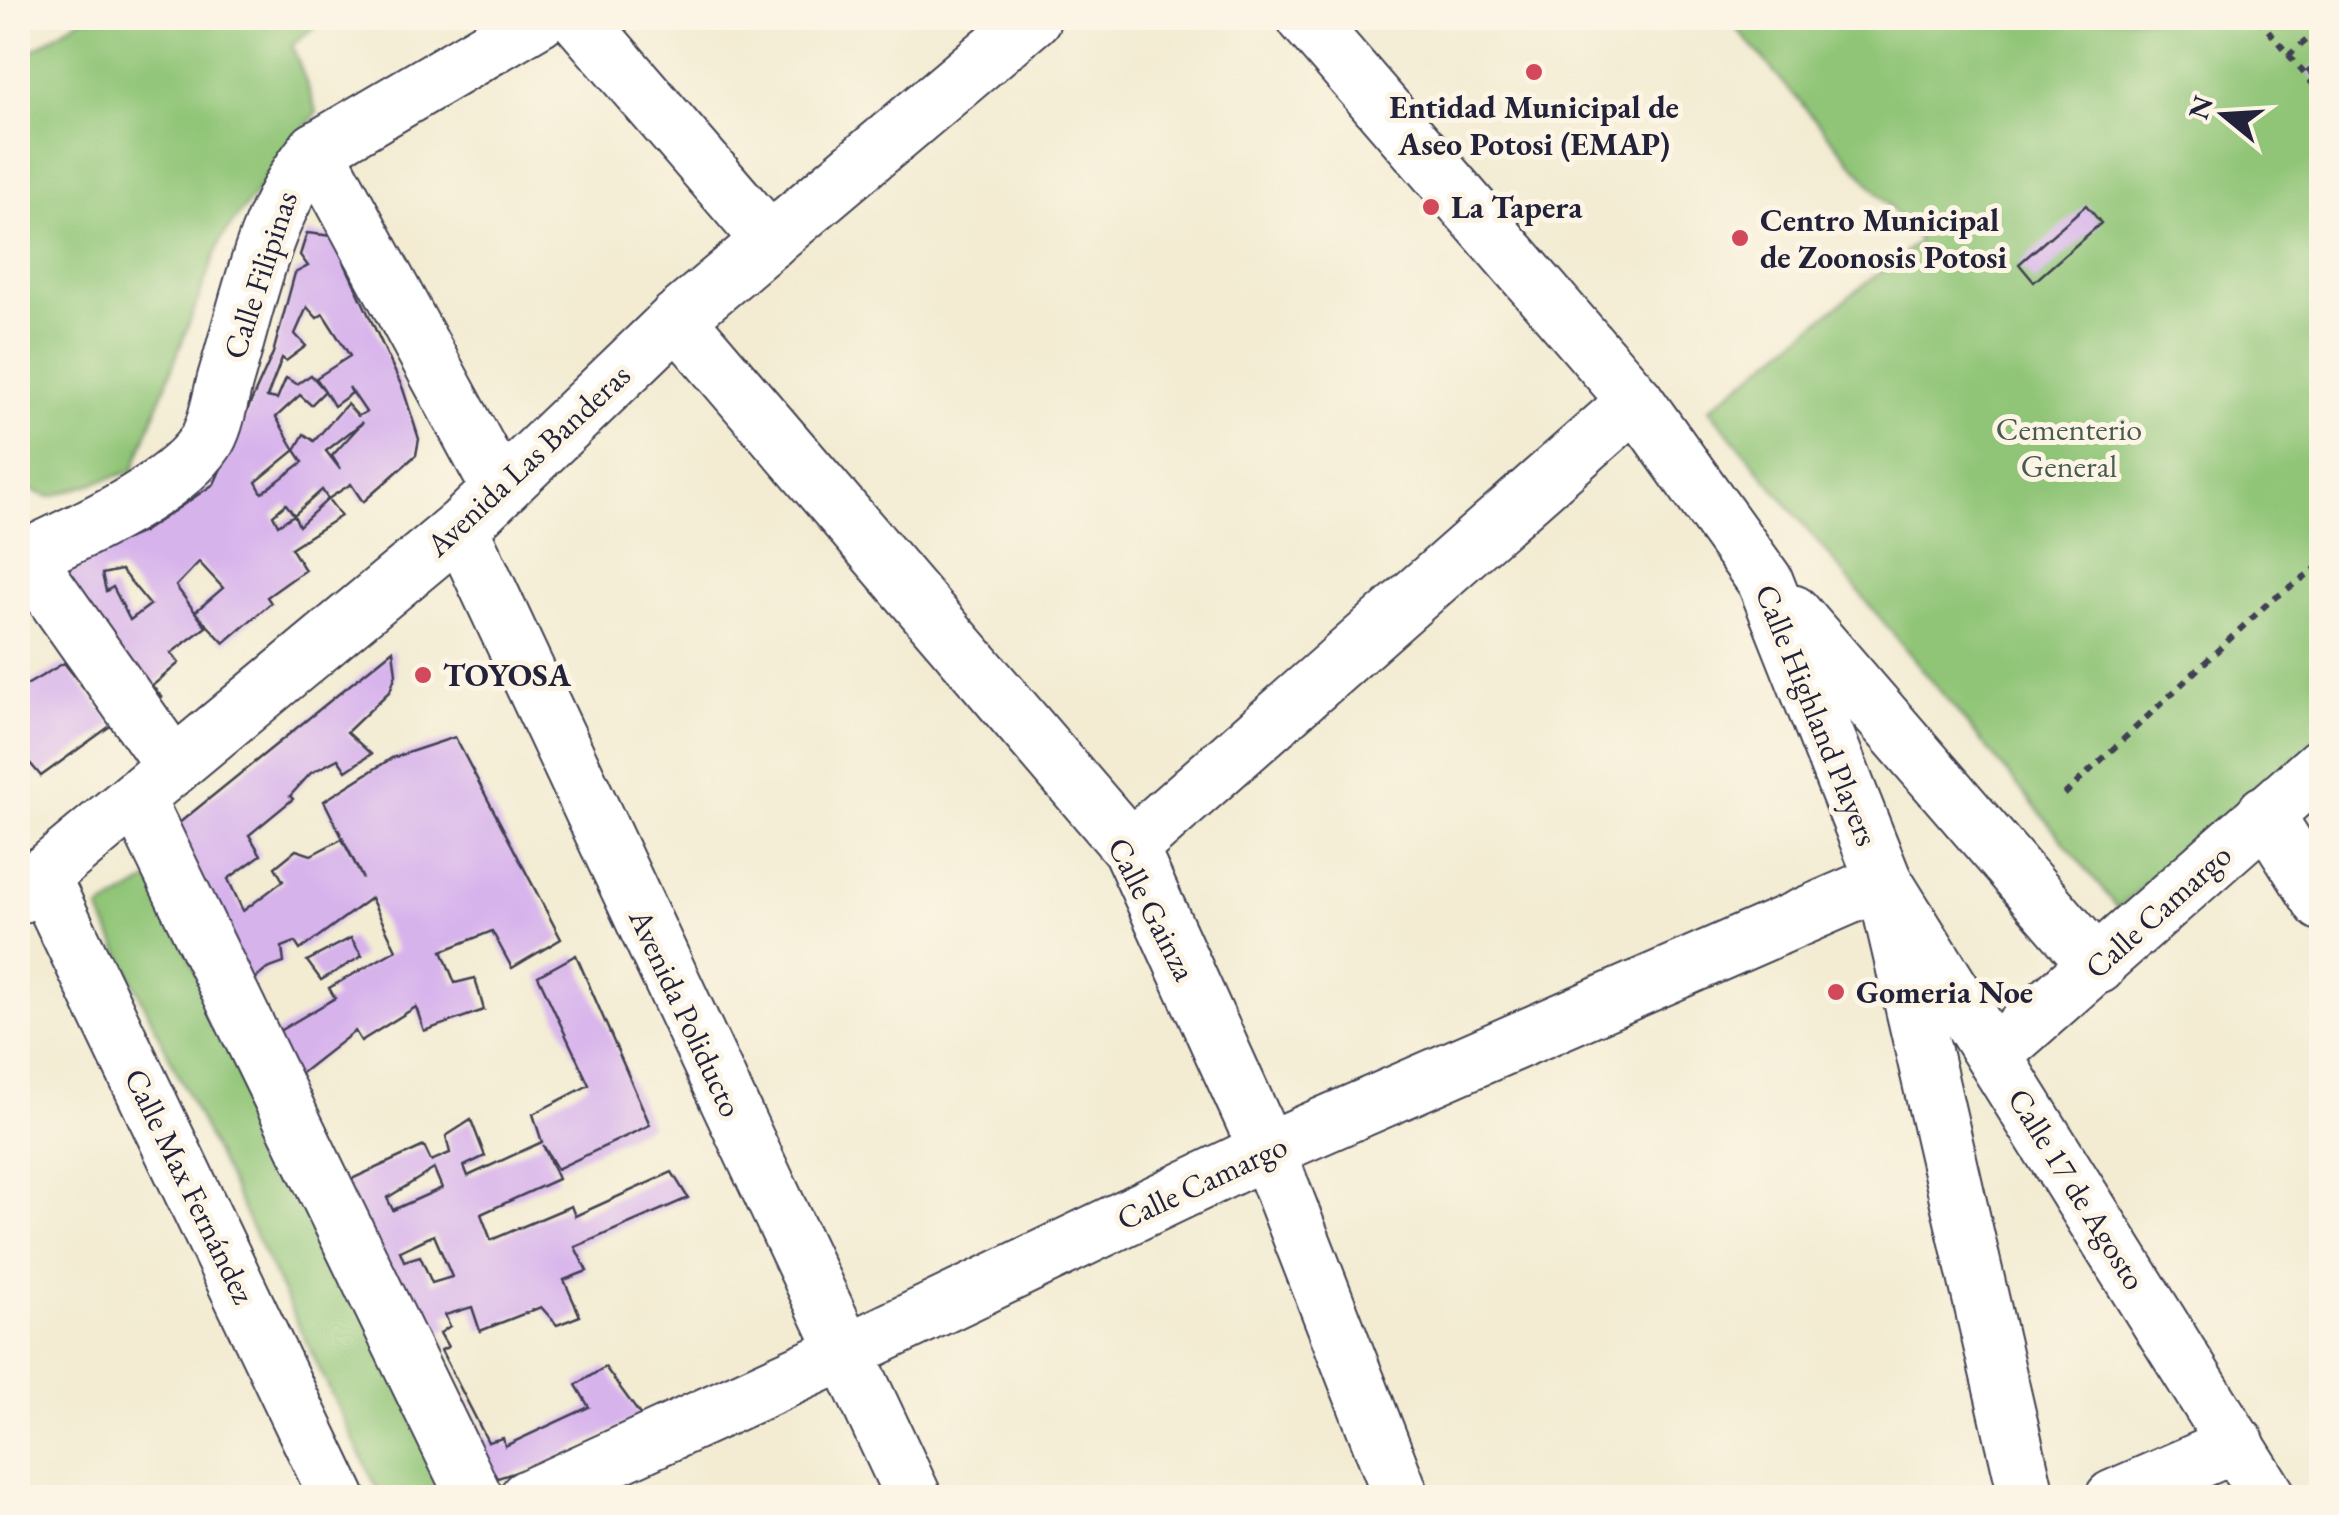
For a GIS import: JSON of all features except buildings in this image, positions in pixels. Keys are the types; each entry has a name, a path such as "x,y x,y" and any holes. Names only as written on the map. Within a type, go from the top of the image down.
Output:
{"street":[{"name":"Calle Filipinas","path":"22,559 151,490 182,469 207,440 272,227 291,180 316,150 540,18"},
{"path":"578,18 770,241"},
{"name":"Avenida Las Banderas","path":"29,885 460,528 676,319 1033,18"},
{"name":"Calle Highland Players","path":"1305,18 1636,401 1764,581 1884,881 2027,1498"},
{"path":"316,150 499,488"},
{"name":"Calle Gainza","path":"676,319 1130,848 1267,1150 1402,1498"},
{"path":"1130,848 1636,401"},
{"name":"Avenida Poliducto","path":"460,528 914,1498"},
{"path":"22,559 155,783 476,1498"},
{"path":"1764,581 2098,966"},
{"name":"Calle Camargo","path":"1993,1055 2322,765"},
{"path":"2265,813 2322,903"},
{"name":"Calle Camargo","path":"526,1498 844,1353 1267,1150 1884,881"},
{"name":"Calle 17 de Agosto","path":"1884,881 2269,1498"},
{"name":"Calle Max Fernández","path":"29,885 338,1498"},
{"path":"2113,1498 2237,1444"}],"path":[{"path":"2258,18 2322,94"},
{"path":"2288,56 2322,28"},
{"path":"2064,795 2267,604 2322,564"}],"green space":[{"path":"82,18 328,18 292,45 317,112 221,239 133,471 49,497 18,485 18,51 23,57"},
{"name":"Cementerio General","path":"1728,18 2321,18 2321,737 2118,908 1709,409 1919,241"},
{"path":"151,879 456,1497 381,1497 99,910"}],"place":[{"name":"Entidad Municipal de Aseo Potosi (EMAP)","path":"1534,72"},
{"name":"La Tapera","path":"1431,207"},
{"name":"Centro Municipal de Zoonosis Potosi","path":"1740,238"},
{"name":"TOYOSA","path":"423,675"},
{"name":"Gomeria Noe","path":"1836,992"}]}
